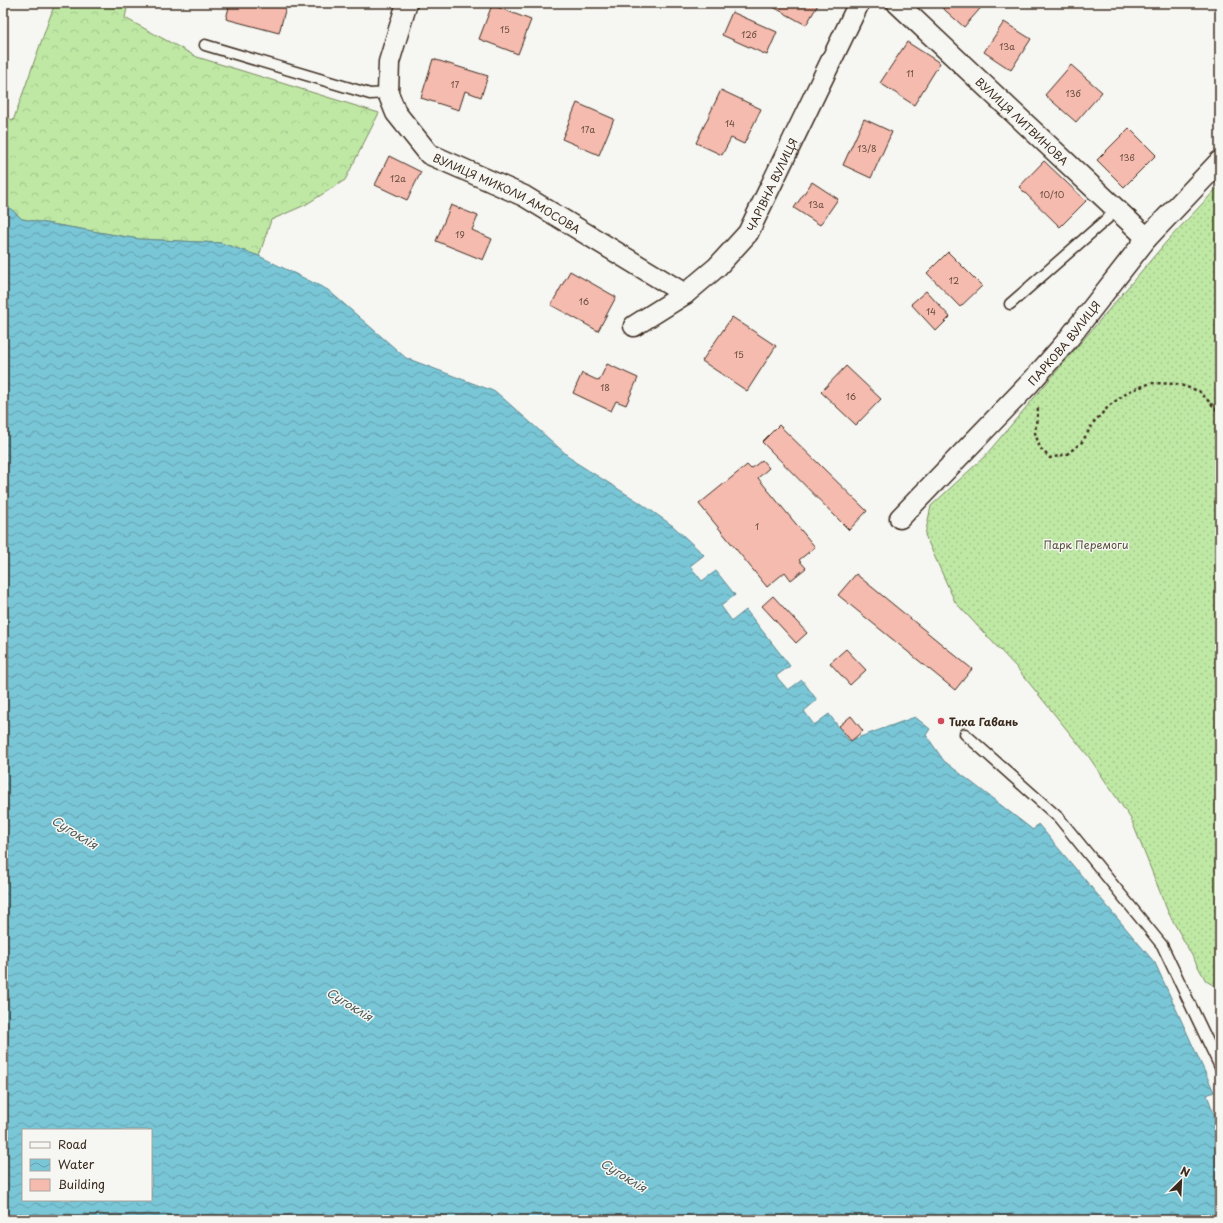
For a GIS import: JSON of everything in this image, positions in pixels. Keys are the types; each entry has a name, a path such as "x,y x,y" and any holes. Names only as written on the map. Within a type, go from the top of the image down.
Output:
{"street":[{"name":"ВУЛИЦЯ МИКОЛИ АМОСОВА","path":"407,3 389,62 388,93 396,113 429,154 524,196 685,294"},
{"name":"ЧАРІВНА ВУЛИЦЯ","path":"634,326 685,294 717,268 748,233 859,3"},
{"name":"ВУЛИЦЯ ЛИТВИНОВА","path":"897,3 1147,238"},
{"name":"ПАРКОВА ВУЛИЦЯ","path":"900,518 1030,383 1066,342 1147,238 1220,161"}],"lane":[{"path":"205,45 370,94 388,93"},
{"path":"1010,304 1117,210"},
{"path":"965,734 1059,818 1162,945 1220,1067"}],"path":[{"path":"1038,407 1035,433 1040,448 1050,458 1067,454 1082,442 1094,422 1110,405 1130,391 1151,383 1177,384 1199,391 1220,413"}],"green space":[{"path":"55,3 128,3 125,18 197,57 379,113 345,180 305,205 271,220 259,256 221,243 139,239 22,219 3,202 3,112 13,121"},
{"name":"Парк Перемоги","path":"1220,185 1220,989 1206,981 1168,912 1131,819 1089,757 1017,668 955,602 925,535 931,506 984,457 1167,241"}],"water":[{"name":"Сугоклія","path":"3,202 22,219 139,239 221,243 259,256 328,290 406,358 496,392 575,462 639,502 673,526 704,555 690,566 702,581 716,571 735,595 721,606 732,621 746,610 790,666 776,676 788,690 802,680 817,700 804,711 814,725 829,714 849,741 915,717 930,729 926,735 944,761 1033,830 1038,824 1155,963 1214,1092 1207,1095 1220,1130 1220,1220 3,1220"}],"building":[{"path":"230,3 287,3 279,33 226,19"},
{"path":"766,3 819,3 806,25"},
{"path":"937,3 985,3 964,27"},
{"path":"492,5 531,20 518,54 479,39"},
{"path":"732,12 777,32 767,55 722,35"},
{"path":"1004,22 1031,39 1011,70 984,52"},
{"path":"907,42 940,63 914,105 880,83"},
{"path":"433,59 488,76 481,97 465,91 459,110 421,98"},
{"path":"1071,65 1102,92 1076,122 1045,95"},
{"path":"721,90 761,109 744,144 731,138 722,155 696,143"},
{"path":"577,103 614,119 599,155 562,139"},
{"path":"864,119 892,132 871,178 843,165"},
{"path":"1129,128 1156,155 1124,187 1097,160"},
{"path":"389,156 421,172 407,200 375,185"},
{"path":"1044,161 1086,201 1060,227 1019,187"},
{"path":"812,182 838,199 820,225 794,208"},
{"path":"451,205 478,216 472,230 492,239 483,260 436,241"},
{"path":"948,252 982,286 960,307 927,273"},
{"path":"570,271 616,297 598,331 551,305"},
{"path":"926,291 950,317 936,331 911,304"},
{"path":"732,317 776,346 747,391 702,361"},
{"path":"607,364 638,378 626,405 616,401 611,411 573,393 582,373 599,381"},
{"path":"846,366 881,399 856,425 821,392"},
{"path":"779,425 867,511 849,530 762,442"},
{"path":"762,460 769,468 758,478 815,547 799,560 806,568 791,580 785,572 767,587 699,504 747,465 751,469"},
{"path":"856,574 972,669 955,690 838,595"},
{"path":"773,596 807,633 796,643 762,606"},
{"path":"846,649 866,670 850,685 830,663"},
{"path":"851,716 863,731 851,741 839,726"}],"place":[{"name":"Тиха Гавань","path":"941,721"}]}
